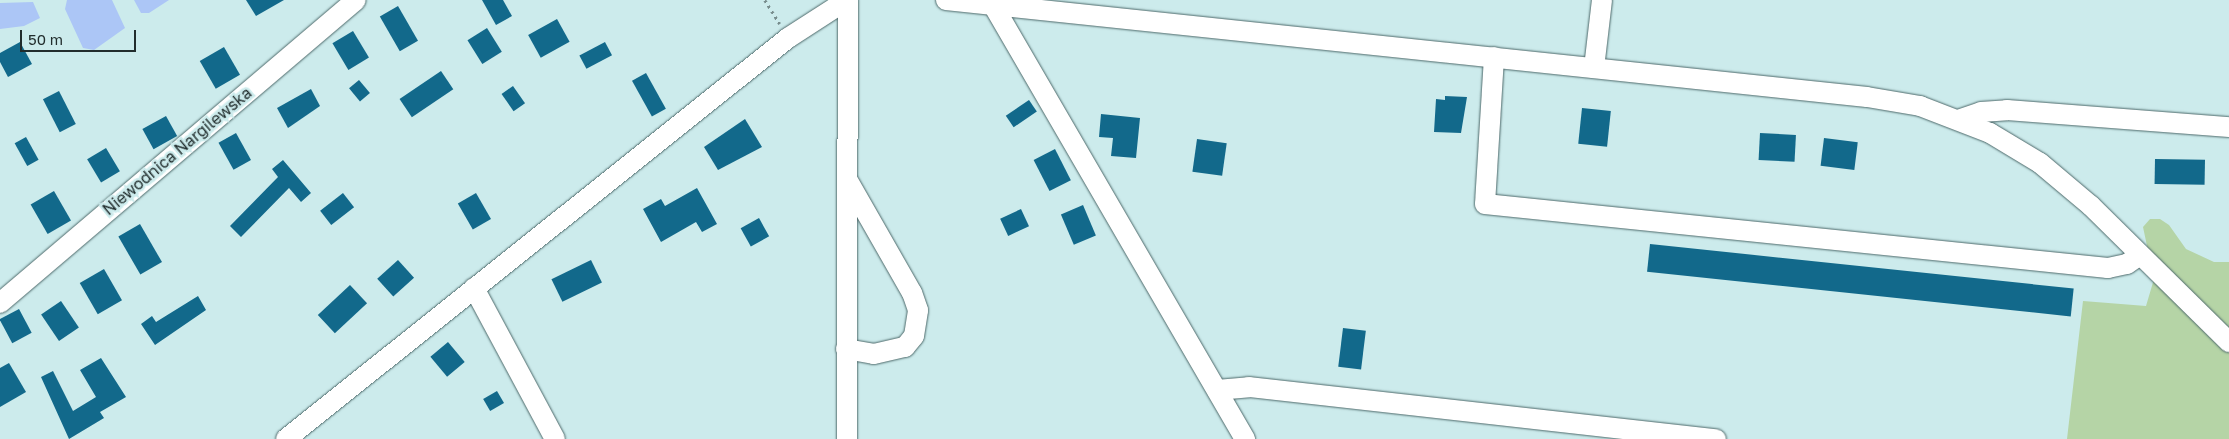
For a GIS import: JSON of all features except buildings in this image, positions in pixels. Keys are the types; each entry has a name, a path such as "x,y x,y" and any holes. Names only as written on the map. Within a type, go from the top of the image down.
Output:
{"street":[{"name":"Niewodnica Nargilewska","path":"0,303 356,0"},
{"path":"946,0 1867,97 1920,106 1961,119 2040,163 2140,255 2229,342"},
{"path":"1594,68 1602,0"},
{"path":"286,439 788,38 836,7 848,2 846,439"},
{"path":"993,5 1245,439"},
{"path":"1494,57 1485,204 2108,268 2127,264 2140,255"},
{"path":"1961,119 1980,112 2007,110 2228,121"},
{"path":"846,349 874,354 905,347 914,336 918,310 847,179"},
{"path":"474,288 555,439"},
{"path":"1217,390 1249,387 1716,439"}],"path":[{"path":"765,0 788,38"}],"green space":[{"path":"2150,219 2160,219 2169,225 2186,249 2214,262 2229,262 2229,439 2067,439 2083,301 2146,306 2154,279 2143,227"}],"water":[{"path":"67,0 112,0 125,28 94,50 83,48 65,9"},
{"path":"134,0 169,0 149,13 141,13"},
{"path":"33,2 40,18 24,26 0,29 0,3"}]}
